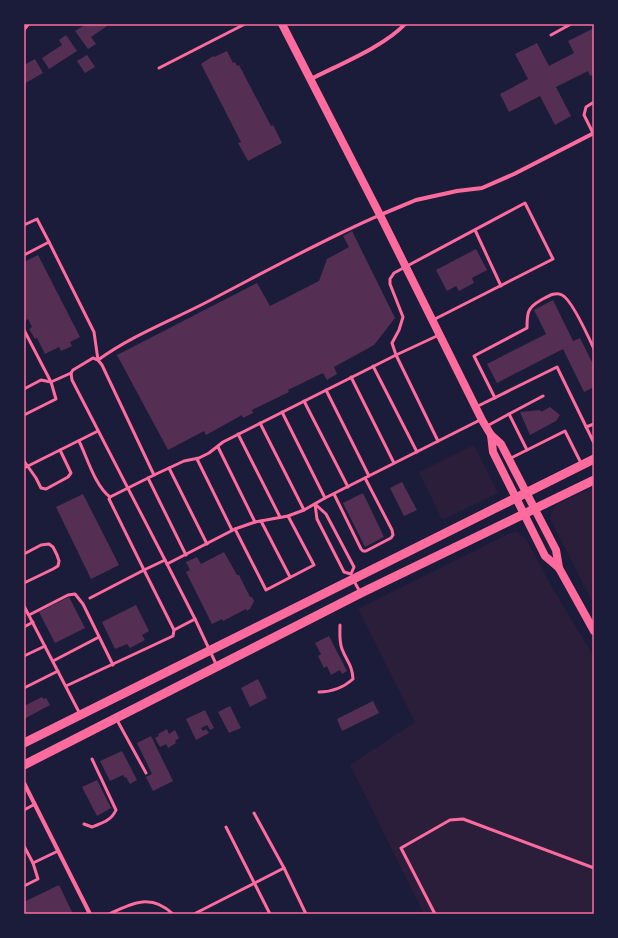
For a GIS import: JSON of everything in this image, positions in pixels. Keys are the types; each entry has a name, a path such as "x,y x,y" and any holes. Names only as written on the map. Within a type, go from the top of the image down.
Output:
{"main road":[{"path":"282,24 484,423 491,435 502,444 556,550 559,568 594,631"},
{"path":"491,435 492,452 545,556 559,568"},
{"path":"24,743 209,651 352,576 594,459"},
{"path":"24,765 361,593 594,480"}],"street":[{"path":"24,29 28,24"},
{"path":"310,80 376,46 393,35 405,24"},
{"path":"380,215 416,200 457,191 482,188 514,174 593,133"},
{"path":"24,783 90,914"}],"lane":[{"path":"159,68 245,24"},
{"path":"551,35 571,24"},
{"path":"593,133 584,115 586,107 594,102"},
{"path":"432,320 553,259 525,203 394,273 390,279 390,284 403,317 399,330 392,342 396,355 438,442"},
{"path":"98,360 116,347 173,320 380,215"},
{"path":"24,225 37,218 94,332 98,360"},
{"path":"475,230 502,286"},
{"path":"24,255 49,242"},
{"path":"495,398 474,356 527,328 527,314 530,307 552,294 561,294 566,299 594,349"},
{"path":"24,330 51,382 56,399 24,415"},
{"path":"110,497 184,461 196,459 209,453 223,442 238,434 373,366 440,335"},
{"path":"24,389 41,380 51,382 71,373 73,370 93,358 98,360 102,364 154,475"},
{"path":"373,366 417,452"},
{"path":"476,407 557,367 594,443"},
{"path":"71,373 72,380 195,619 217,667"},
{"path":"351,377 394,463"},
{"path":"326,390 369,476"},
{"path":"167,564 234,530 255,522 288,516 304,510 417,452 508,414 543,396"},
{"path":"304,402 348,487"},
{"path":"282,412 326,498"},
{"path":"508,414 527,450"},
{"path":"260,423 304,510"},
{"path":"586,427 594,424"},
{"path":"509,459 565,430 582,464"},
{"path":"26,468 98,431"},
{"path":"238,434 280,517"},
{"path":"79,441 98,482 104,492 110,497"},
{"path":"218,447 255,522"},
{"path":"24,461 26,468 36,478 41,488 46,489 68,477 71,473 60,450"},
{"path":"196,459 266,590 314,565 288,516"},
{"path":"170,468 207,544"},
{"path":"148,478 186,555"},
{"path":"334,494 361,549 366,551 391,538 393,535 392,530 365,478"},
{"path":"110,497 109,502 174,630"},
{"path":"315,504 326,514 354,567 352,576"},
{"path":"315,504 317,519 344,572 352,576 361,593"},
{"path":"261,521 290,577"},
{"path":"24,554 41,545 49,544 53,547 59,561 58,566 24,583"},
{"path":"90,598 165,560"},
{"path":"29,615 68,595 75,594 83,604 113,665"},
{"path":"24,606 80,715"},
{"path":"66,686 172,636 174,630 195,619"},
{"path":"24,627 33,622"},
{"path":"319,692 328,692 337,689 347,684 353,678 352,668 342,650 340,641 340,624"},
{"path":"53,661 99,637"},
{"path":"24,656 45,646"},
{"path":"24,688 58,671"},
{"path":"116,718 146,773"},
{"path":"84,824 92,828 113,816 116,810 92,759"},
{"path":"24,810 35,804"},
{"path":"254,813 284,868 306,914"},
{"path":"435,914 401,848 450,820 463,819 594,868"},
{"path":"226,827 270,914"},
{"path":"24,846 33,863 38,879 24,886"},
{"path":"33,863 58,851"},
{"path":"194,914 284,868"},
{"path":"109,914 132,903 144,901 163,906 173,914"}],"shaded area":[{"path":"474,445 498,493 442,520 419,472"},
{"path":"594,487 594,605 550,518 553,509 557,504"},
{"path":"517,532 526,539 550,584 594,657 594,914 424,914 350,765 415,722 358,609 510,533"}],"building":[{"path":"86,24 105,24 107,26 91,37 96,44 88,49 75,31"},
{"path":"594,28 594,74 590,76 588,71 556,87 571,116 555,125 540,96 509,112 500,94 528,79 515,54 537,43 549,66 574,53 568,41"},
{"path":"66,35 77,51 49,69 42,58 62,45 59,40"},
{"path":"227,51 233,63 235,62 237,66 239,65 271,126 273,125 282,143 248,161 238,143 241,142 201,64 213,56 214,57"},
{"path":"87,55 95,67 85,73 77,61"},
{"path":"35,59 43,73 24,84 24,65"},
{"path":"352,231 395,318 374,345 334,367 337,374 327,380 323,373 252,410 253,413 243,418 242,415 206,435 204,431 168,450 117,355 257,283 270,306 319,281 327,259 349,247 343,236"},
{"path":"476,249 487,270 472,278 474,283 459,291 456,286 447,291 436,270"},
{"path":"38,255 80,337 70,342 72,346 61,351 59,347 45,354 37,338 35,339 29,329 32,327 28,319 24,321 24,262"},
{"path":"553,300 573,341 580,338 594,366 594,387 584,392 563,349 497,383 487,364 546,334 534,310"},
{"path":"550,407 560,415 556,421 530,435 520,412 540,410 541,412"},
{"path":"402,482 417,510 404,516 390,488"},
{"path":"363,493 384,537 365,547 343,503"},
{"path":"83,494 119,565 91,579 56,507"},
{"path":"224,552 237,575 239,575 250,597 252,597 254,601 250,609 247,611 246,609 223,621 222,619 212,624 186,572 190,570 186,562 197,557 201,564"},
{"path":"69,597 85,628 55,643 39,612"},
{"path":"136,605 149,631 142,635 145,640 130,648 127,644 115,649 102,622"},
{"path":"329,636 347,671 342,674 340,670 331,675 327,666 324,668 318,656 321,654 315,643"},
{"path":"258,679 267,698 250,707 241,688"},
{"path":"42,697 43,699 46,698 50,705 24,719 24,706"},
{"path":"373,701 379,713 342,731 337,719"},
{"path":"230,706 241,728 229,733 218,712"},
{"path":"205,710 214,728 210,730 207,725 201,728 203,731 206,729 209,733 196,740 186,719"},
{"path":"167,729 169,734 175,730 179,738 175,741 176,743 168,748 166,744 160,747 155,738 159,736 158,734"},
{"path":"151,736 173,781 153,791 146,777 152,774 137,743"},
{"path":"122,751 137,780 130,784 123,775 110,781 100,761"},
{"path":"97,780 111,808 97,816 82,787"},
{"path":"59,885 73,914 24,914 24,902"}]}
